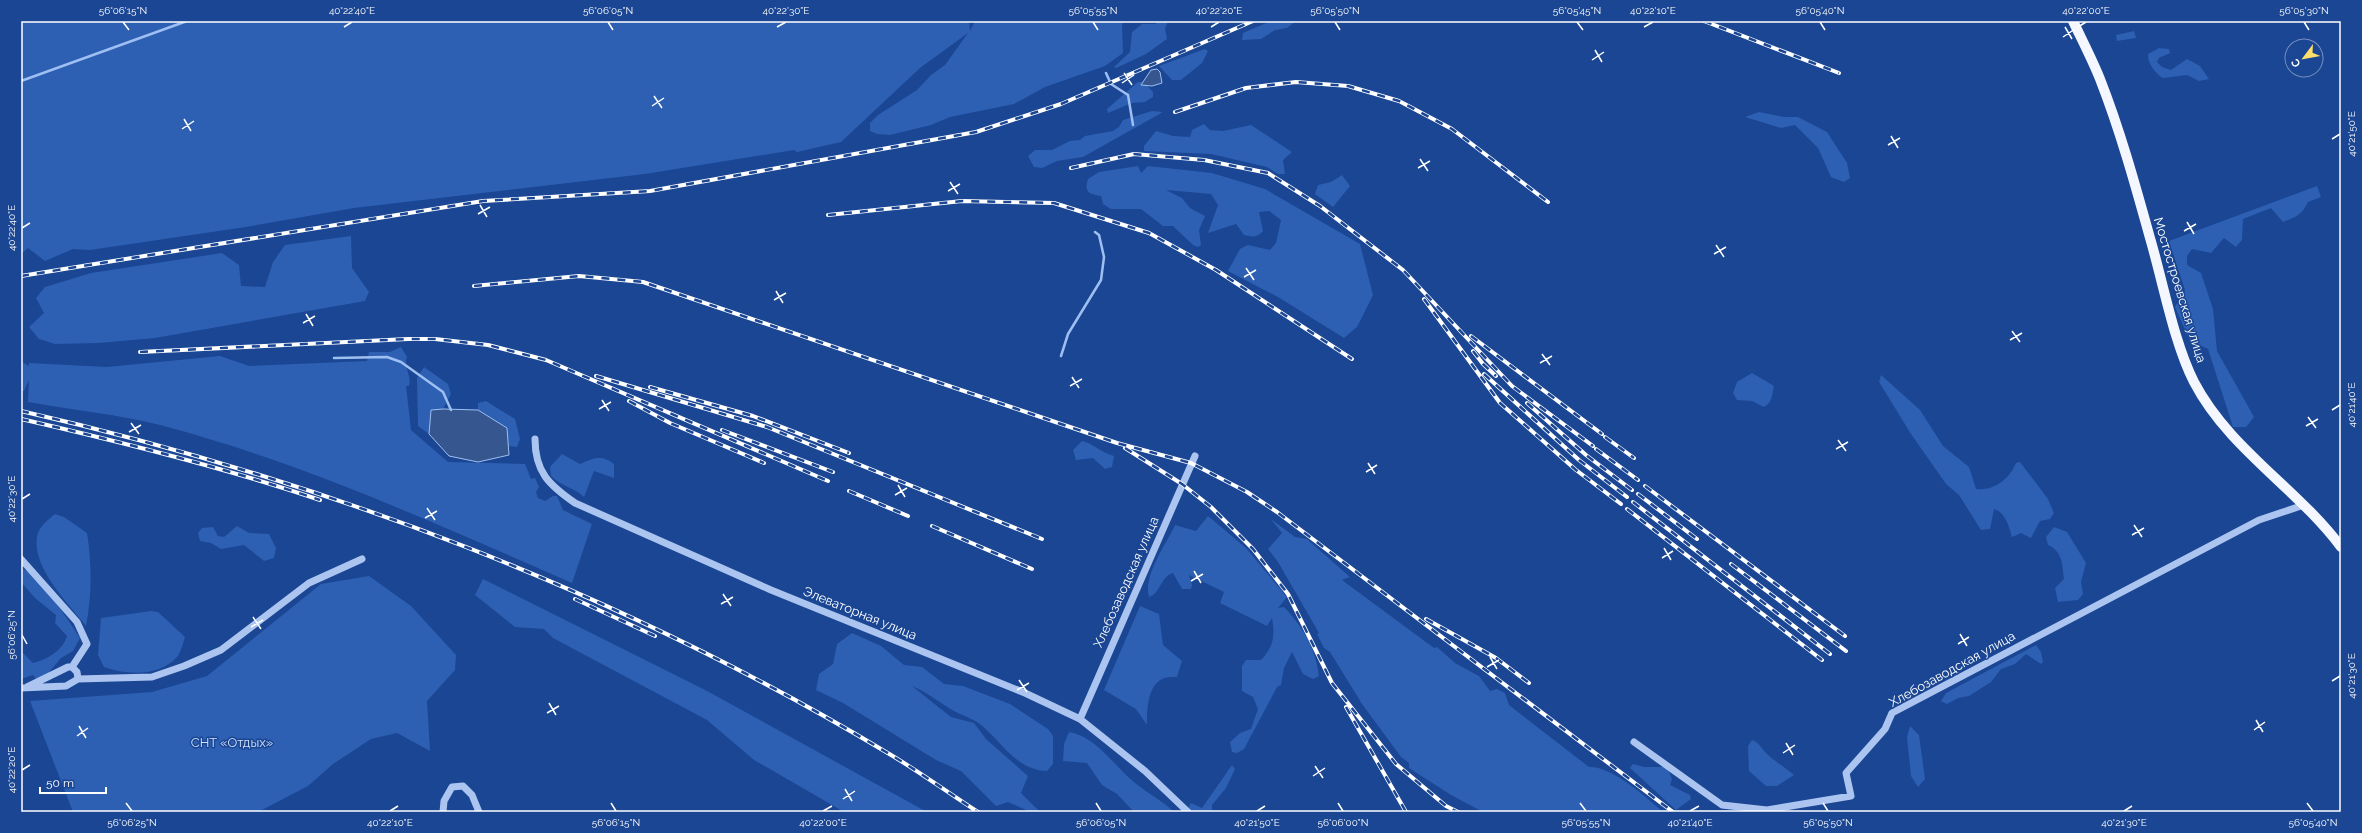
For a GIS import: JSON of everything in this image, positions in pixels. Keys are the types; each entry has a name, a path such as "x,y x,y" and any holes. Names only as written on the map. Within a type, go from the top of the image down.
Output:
{"main road":[{"name":"Мостостроевская улица","path":"2073,21 2100,79 2126,154 2180,343 2194,382 2231,435 2265,470 2304,505 2341,547"}],"street":[{"name":"Элеваторная улица","path":"535,439 535,457 541,472 558,491 575,503 771,590 1025,693 1080,719 1145,771 1188,812"},
{"name":"Хлебозаводская улица","path":"1080,719 1196,456"},
{"name":"Хлебозаводская улица","path":"1634,742 1722,805 1767,810 1851,796 1846,773 1885,729 1892,713 2259,520 2304,505"},
{"path":"21,559 77,622 87,644 72,667"},
{"path":"24,688 66,686 78,679 152,677 184,666 221,650 309,583 362,559"},
{"path":"24,688 68,667 72,667 78,672 78,679"},
{"path":"443,812 444,801 452,787 463,786 472,795 479,812"}],"green space":[{"path":"21,21 969,21 970,31 975,21 1124,21 1122,24 1123,53 1105,66 1045,87 1014,104 950,117 931,125 890,135 877,134 870,131 870,123 878,115 917,90 931,75 945,65 968,33 920,68 841,142 797,152 794,150 645,174 354,208 246,227 90,250 73,249 45,261 28,248 21,254"},
{"path":"1159,21 1168,21 1165,29 1167,39 1146,54 1116,68 1114,67 1130,52 1132,32 1142,24 1155,24"},
{"path":"1271,21 1296,21 1287,28 1275,30 1261,39 1242,40 1243,33"},
{"path":"2134,31 2136,38 2117,41 2116,35"},
{"path":"2159,48 2169,49 2170,53 2159,58 2157,62 2162,67 2171,70 2187,59 2200,66 2209,79 2199,81 2187,75 2163,78 2152,68 2148,57 2148,54"},
{"path":"1205,49 1208,51 1202,63 1181,80 1172,80 1159,66"},
{"path":"1138,82 1144,82 1153,92 1153,97 1145,102 1132,103 1108,113 1107,109"},
{"path":"1152,111 1163,112 1083,157 1057,161 1042,168 1034,167 1028,156 1035,150 1052,150 1070,141 1080,140 1085,136 1113,131 1119,127 1123,120"},
{"path":"1759,112 1784,117 1798,117 1827,132 1847,163 1850,178 1844,182 1831,177 1818,148 1795,125 1781,128 1745,117"},
{"path":"1204,124 1210,130 1223,131 1251,125 1292,152 1283,160 1285,174 1278,174 1267,167 1211,154 1144,151 1144,146 1156,131 1173,136 1190,137 1192,130"},
{"path":"1138,166 1141,173 1148,166 1212,173 1265,189 1360,244 1373,295 1357,327 1344,338 1278,297 1228,271 1240,249 1248,245 1270,250 1276,243 1281,220 1269,211 1259,212 1263,231 1256,236 1244,235 1236,224 1208,233 1218,205 1211,194 1166,190 1182,198 1190,208 1205,216 1199,230 1201,245 1198,247 1193,245 1173,226 1163,226 1141,209 1111,209 1103,204 1101,196 1090,193 1087,190 1088,179 1099,172"},
{"path":"1342,175 1350,186 1333,207 1315,194 1318,185 1331,182"},
{"path":"2317,186 2321,197 2308,202 2301,213 2295,217 2283,222 2271,208 2243,219 2242,240 2236,247 2224,238 2211,253 2192,249 2187,256 2187,265 2201,273 2213,309 2217,351 2254,417 2246,427 2233,427 2208,349 2190,341 2175,307 2185,290 2169,241"},
{"path":"351,236 352,268 369,292 365,301 155,338 99,343 55,344 39,339 29,327 44,313 36,298 45,287 91,273 222,253 239,265 241,286 265,287 273,262 285,245"},
{"path":"401,347 407,357 406,364 410,382 409,386 406,386 411,430 448,462 525,464 531,479 535,478 539,487 536,492 538,498 545,501 553,496 557,496 563,510 592,524 572,583 369,496 265,457 213,440 144,421 28,402 29,380 24,391 21,391 22,362 29,366 29,363 107,367 220,356 249,366 367,361 369,352 390,352"},
{"path":"424,367 448,384 451,394 443,409 431,411 429,434 418,426 417,378"},
{"path":"1752,373 1774,386 1770,401 1764,407 1752,401 1737,400 1733,393 1737,382"},
{"path":"1881,375 1920,410 1943,446 1969,467 1976,489 1989,488 2000,483 2013,469 2016,463 2020,462 2048,499 2054,513 2050,519 2040,521 2031,538 2021,533 2012,537 2004,516 1994,509 1990,529 1981,530 1959,495 1946,484 1911,434 1879,382"},
{"path":"486,401 515,419 520,439 517,447 508,446 507,428 478,410 478,403"},
{"path":"1082,441 1114,456 1112,467 1105,469 1093,458 1076,460 1073,450"},
{"path":"562,454 580,464 597,458 610,461 614,464 614,478 594,471 584,497 551,476 550,467"},
{"path":"55,514 64,517 87,533 91,580 86,626 61,596 40,561 37,549 38,533 44,524"},
{"path":"1208,516 1246,548 1287,597 1278,608 1284,607 1308,638 1315,656 1319,676 1313,679 1303,674 1292,652 1284,668 1281,685 1277,687 1244,749 1237,753 1232,752 1230,742 1240,733 1251,729 1258,709 1253,697 1242,691 1242,666 1246,660 1261,660 1269,650 1273,636 1272,618 1267,626 1220,603 1224,592 1189,575 1192,585 1191,589 1182,589 1173,573 1166,578 1153,595 1149,597 1149,579 1152,570 1175,525 1196,531"},
{"path":"1271,519 1295,537 1307,539 1350,577 1342,580 1434,648 1437,647 1455,663 1479,676 1490,691 1497,689 1505,693 1509,705 1589,767 1598,768 1618,777 1638,791 1663,812 1483,812 1451,795 1409,768 1409,763 1401,757 1362,704 1330,652 1324,648 1317,634 1319,633 1278,562 1268,549 1282,533"},
{"path":"237,526 249,533 269,534 276,548 274,558 264,561 244,545 221,549 211,543 200,541 198,533 202,528 213,527 218,536 224,537"},
{"path":"2054,527 2067,532 2086,563 2081,582 2083,594 2078,600 2058,602 2055,588 2064,579 2062,563 2057,551 2048,545 2046,537"},
{"path":"21,568 28,572 44,588 80,638 73,651 61,658 45,677 36,679 33,675 21,679 21,651 33,663 38,662 54,654 62,646 67,636 55,623 56,615 35,598 21,582"},
{"name":"СНТ «Отдых»","path":"369,576 411,606 456,655 455,670 427,701 430,751 397,733 371,739 333,764 308,786 258,812 73,812 30,701 152,692 207,676 321,584"},
{"path":"483,579 709,692 927,812 844,812 754,760 707,720 553,638 544,629 515,627 475,595"},
{"path":"1140,606 1159,614 1163,645 1182,661 1177,677 1167,677 1162,679 1153,688 1149,700 1147,725 1136,709 1104,690"},
{"path":"151,611 158,612 185,637 177,657 170,664 152,671 132,673 104,667 98,655 101,618"},
{"path":"852,633 881,646 904,665 922,667 944,684 963,686 1010,704 1048,729 1053,736 1053,764 1047,771 1027,766 1018,761 981,725 954,711 918,688 912,686 951,717 974,723 986,739 1028,776 1021,793 1040,812 1026,812 1026,810 1008,802 996,806 961,771 936,760 843,703 816,690 819,674 833,664 837,644"},
{"path":"2036,645 2041,652 2043,662 2041,664 2026,654 2015,664 2001,669 1991,682 1969,696 1958,698 1947,704 1941,701 1946,693"},
{"path":"1910,726 1919,735 1925,779 1918,787 1911,776 1907,737"},
{"path":"1069,732 1088,740 1104,752 1134,782 1174,812 1134,812 1117,794 1102,785 1087,763 1063,761 1064,744"},
{"path":"1752,740 1769,756 1794,775 1777,786 1766,786 1749,771 1748,746"},
{"path":"1633,764 1644,767 1667,767 1672,779 1670,785 1690,795 1691,799 1676,810 1630,768"},
{"path":"1232,765 1235,769 1226,788 1212,805 1212,812 1190,812 1187,810 1191,803 1202,808"}],"shaded area":[{"path":"1157,69 1160,72 1162,83 1152,86 1141,85 1151,70"},
{"path":"431,410 478,410 507,428 509,455 478,462 449,456 429,434"}],"waterway":[{"path":"21,81 187,21"},
{"path":"1106,73 1111,84 1128,95 1133,125"},
{"path":"1061,356 1068,334 1101,280 1104,257 1099,235 1095,232"},
{"path":"334,358 387,357 401,362 443,392 451,410"}],"railway":[{"path":"21,276 483,201 650,191 976,132 1061,104 1253,21"},
{"path":"1704,21 1839,73"},
{"path":"1175,112 1246,88 1296,82 1348,86 1399,101 1452,129 1548,202"},
{"path":"1071,168 1134,154 1204,160 1268,173 1320,206 1403,270 1512,386 1593,446"},
{"path":"828,215 962,201 1054,203 1149,233 1216,270 1352,359"},
{"path":"474,286 579,276 643,282 1117,443 1191,463 1247,492 1277,512 1673,812"},
{"path":"1424,299 1500,403 1576,470 1621,504"},
{"path":"1471,336 1602,434"},
{"path":"140,352 408,339 435,339 488,345 546,360 828,481"},
{"path":"1473,351 1483,364 1496,376"},
{"path":"1484,374 1579,460 1627,497"},
{"path":"596,376 767,427 1042,539"},
{"path":"650,387 753,416 849,453"},
{"path":"629,401 670,423 764,463"},
{"path":"1527,403 1586,455 1632,490"},
{"path":"21,411 134,439 246,471 357,507 467,547 575,592 681,641 785,694 898,759 978,812"},
{"path":"21,419 172,456 320,500"},
{"path":"722,430 833,472"},
{"path":"1605,437 1634,458"},
{"path":"1125,448 1182,484 1211,507 1253,549 1288,594 1332,683 1396,764 1446,806 1458,812"},
{"path":"1596,449 1638,480"},
{"path":"1645,486 1845,636"},
{"path":"849,491 908,516"},
{"path":"1638,494 1697,539"},
{"path":"1633,502 1830,654"},
{"path":"1627,509 1822,660"},
{"path":"932,526 1032,569"},
{"path":"1731,564 1846,651"},
{"path":"575,599 655,636"},
{"path":"1426,619 1496,658 1529,683"},
{"path":"1346,707 1406,812"}]}
